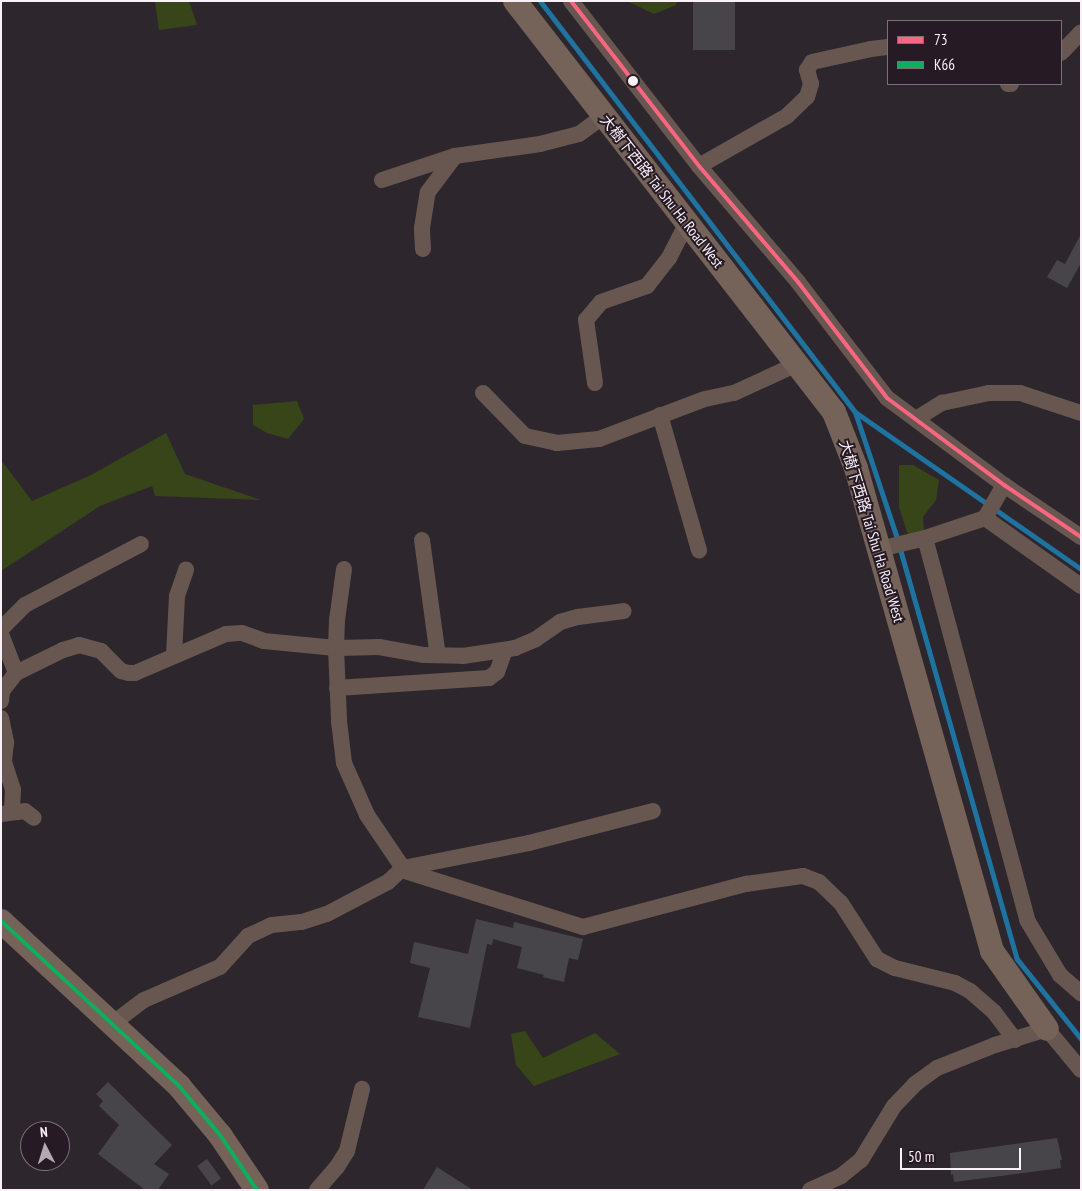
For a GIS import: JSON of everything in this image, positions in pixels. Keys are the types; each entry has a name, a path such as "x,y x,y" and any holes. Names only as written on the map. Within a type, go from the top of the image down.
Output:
{"street":[{"name":"大樹下西路 Tai Shu Ha Road West","path":"515,1 834,412 856,468 880,549 992,951 1047,1029 1081,1070"},
{"path":"571,1 699,166 798,282 887,398 1002,488 1081,537"},
{"path":"1062,52 1081,32"},
{"path":"699,166 787,116 807,97 811,84 807,70 812,62 887,47"},
{"path":"382,180 455,156 540,144 579,134 604,116"},
{"path":"423,250 422,228 428,192 455,156"},
{"path":"595,383 586,320 601,302 647,286 669,258 687,223"},
{"path":"483,393 524,436 557,443 599,439 704,399 734,393 797,364"},
{"path":"916,419 942,403 989,393 1020,393 1081,413"},
{"path":"660,415 699,550"},
{"path":"880,549 925,538 986,515 1002,488"},
{"path":"986,515 1081,586"},
{"path":"925,538 1027,920 1060,975 1081,993"},
{"path":"422,540 437,649 433,655"},
{"path":"1,629 25,605 141,544"},
{"path":"344,569 338,611 336,648 344,763 367,814 403,869 582,927 746,884 803,876 819,882 841,903 877,960 895,968 956,983 970,991 994,1012 1015,1040"},
{"path":"174,655 177,596 186,570"},
{"path":"1,701 2,691 16,673 63,650 79,645 101,651 121,671 129,673 135,673 226,634 242,633 264,641 336,648 379,647 433,655 463,656 505,650 526,644 560,622 603,612 624,611"},
{"path":"1,634 16,673"},
{"path":"338,688 489,678 496,672 505,650"},
{"path":"1,718 6,742 4,762 13,790 7,812 26,811 34,818"},
{"path":"112,1024 144,1000 220,967 248,936 272,925 302,922 327,914 388,882 403,869 529,842 653,811"},
{"path":"1,921 179,1086 220,1135 257,1190"},
{"path":"810,1190 841,1176 860,1160 894,1106 915,1084 937,1068 1047,1029"},
{"path":"317,1190 337,1167 347,1151 362,1088"}],"green space":[{"path":"155,1 189,1 197,25 159,30"},
{"path":"627,1 677,1 676,5 654,14"},
{"path":"297,401 304,419 288,439 267,433 253,425 253,405"},
{"path":"166,433 185,474 261,500 155,496 152,486 100,506 1,571 1,460 32,501 91,475"},
{"path":"899,465 913,465 939,480 936,500 923,517 924,531 908,535 899,507"},
{"path":"525,1031 543,1058 595,1033 620,1054 534,1086 516,1065 511,1034"}],"building":[{"path":"693,1 735,1 735,50 693,50"},
{"path":"1081,234 1081,263 1067,288 1047,277 1057,260 1065,264"},
{"path":"476,919 513,928 514,922 583,939 578,960 569,958 564,982 543,977 544,975 517,968 522,947 493,939 492,945 487,944 470,1028 418,1017 430,968 410,963 414,942 468,954"},
{"path":"108,1082 172,1145 154,1164 169,1174 158,1190 145,1190 98,1154 119,1125 99,1106 103,1101 96,1094"},
{"path":"1057,1138 1062,1160 1060,1160 1061,1168 954,1182 953,1174 951,1175 950,1153"},
{"path":"207,1159 221,1178 211,1185 197,1166"},
{"path":"437,1167 473,1190 423,1190"}],"waterway":[{"path":"540,1 855,412 896,535 1017,959 1081,1039"},
{"path":"855,412 1081,569"}],"transit line":[{"name":"73","path":"571,1 699,166 798,282 887,398 1004,485 1081,537"},
{"name":"K66","path":"1,921 179,1086 220,1135 257,1190"}]}
